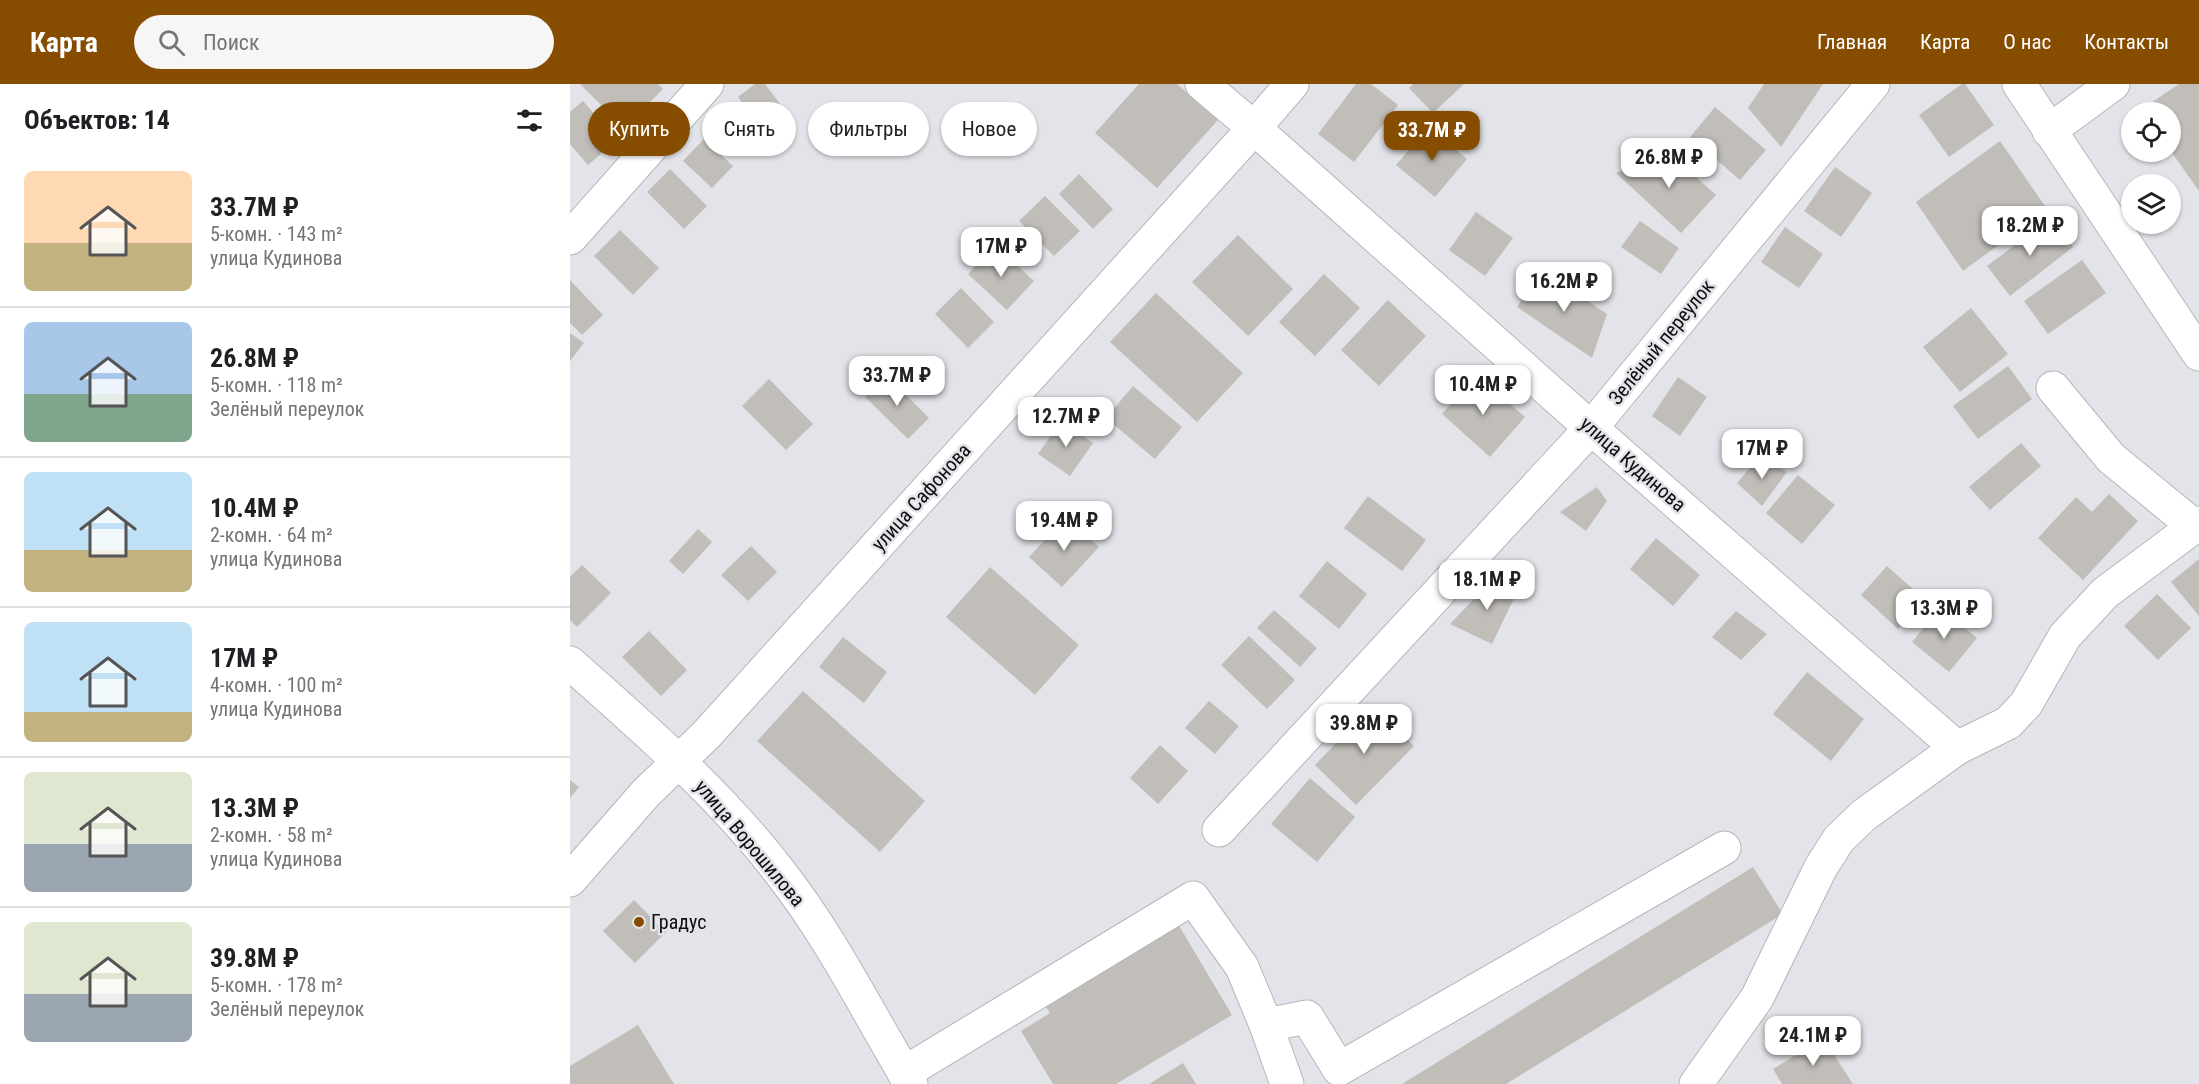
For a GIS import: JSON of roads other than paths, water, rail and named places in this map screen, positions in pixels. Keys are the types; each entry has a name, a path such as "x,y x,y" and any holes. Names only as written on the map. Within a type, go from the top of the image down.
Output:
{"street":[{"path":"570,238 707,84"},
{"name":"улица Кудинова","path":"1202,84 1957,748"},
{"name":"улица Сафонова","path":"570,880 645,794 715,726 1292,84"},
{"name":"Зелёный переулок","path":"1219,830 1591,428 1873,84"},
{"path":"2019,84 2199,354"},
{"path":"2049,131 2113,84"},
{"path":"1696,1084 1757,998 1821,867 1839,839 1864,815 1957,748 2008,723 2026,704 2065,636 2097,601 2197,524 2111,458 2053,388"},
{"name":"улица Ворошилова","path":"570,663 680,761 758,846 802,902 846,971 907,1078"},
{"path":"1266,1025 1306,1017 1339,1069 1724,848"},
{"path":"907,1078 1193,898 1242,967 1287,1084"}],"place":[{"name":"Градус","path":"639,922"}]}
